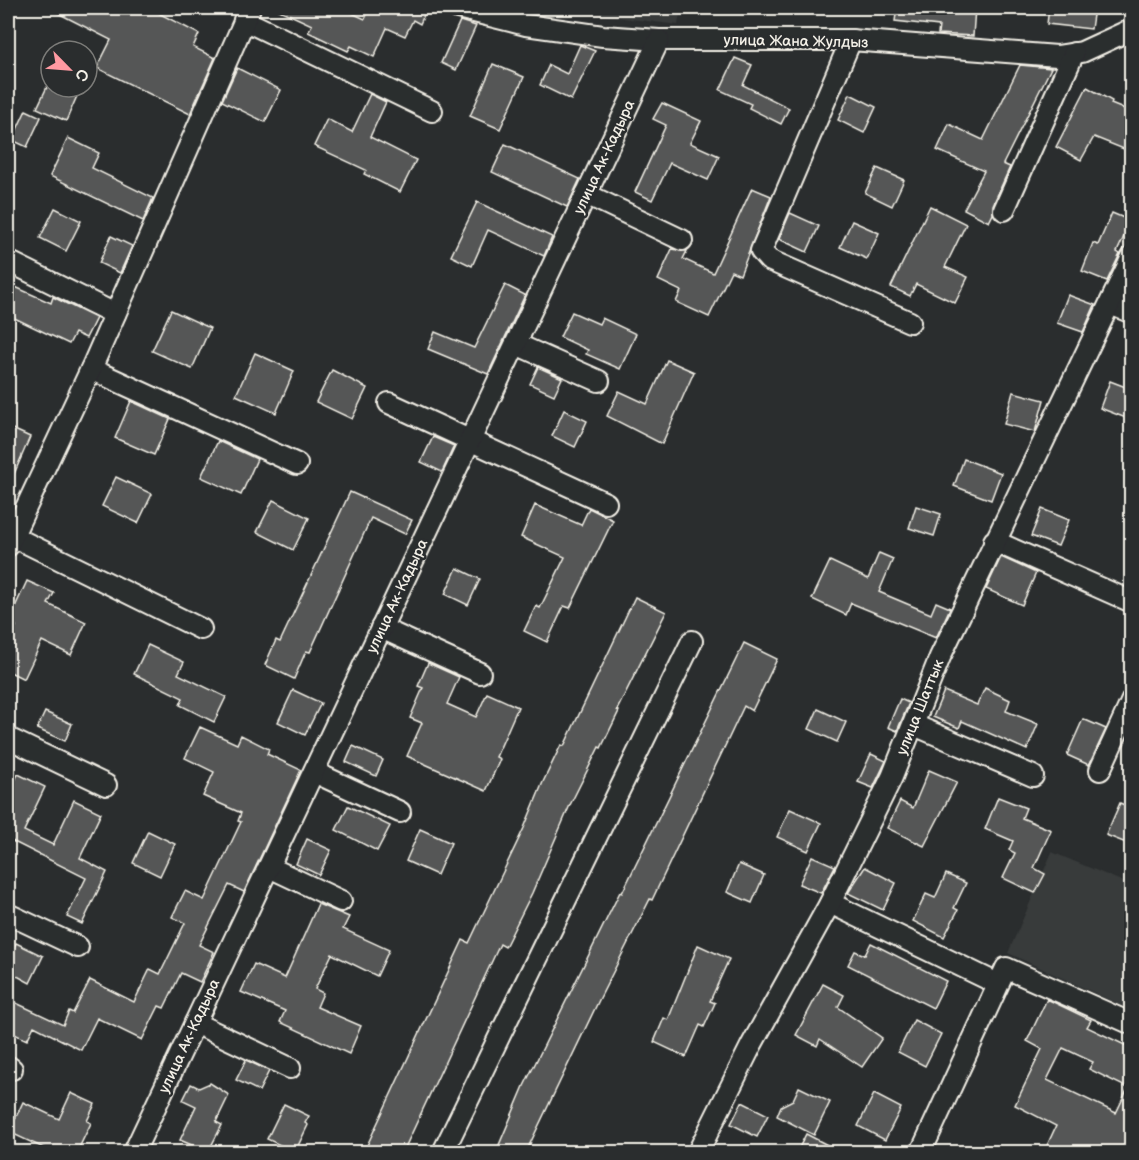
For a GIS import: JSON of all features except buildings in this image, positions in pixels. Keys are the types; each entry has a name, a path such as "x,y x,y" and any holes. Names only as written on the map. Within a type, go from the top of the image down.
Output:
{"street":[{"name":"улица Жана Жулдыз","path":"458,8 525,25 603,36 659,40 851,40 1057,56 1074,53 1131,29"},
{"path":"201,629 10,541 91,369 247,14 432,111"},
{"name":"улица Ак-Кадыра","path":"134,1152 659,40"},
{"path":"851,40 761,250 768,260 910,322"},
{"path":"1004,210 1074,53"},
{"path":"586,194 682,240"},
{"name":"улица Шаттык","path":"698,1152 752,1044 830,903 914,725 940,657 994,541 1131,257"},
{"path":"8,261 115,314"},
{"path":"1110,304 1131,313"},
{"path":"516,344 599,381"},
{"path":"91,369 297,464"},
{"path":"389,403 606,503"},
{"path":"994,541 1131,602"},
{"path":"381,628 480,673"},
{"path":"443,1152 692,641"},
{"path":"1100,770 1131,700"},
{"path":"914,725 1033,776"},
{"path":"8,738 106,785"},
{"path":"314,772 400,812"},
{"path":"268,867 340,901"},
{"path":"830,903 998,984"},
{"path":"8,914 78,947"},
{"path":"921,1152 1006,968 1131,1024"},
{"path":"195,1023 290,1068"}],"shaded area":[{"path":"545,8 681,8 678,25"},
{"path":"1052,852 1131,885 1131,1010 1008,953"}]}
